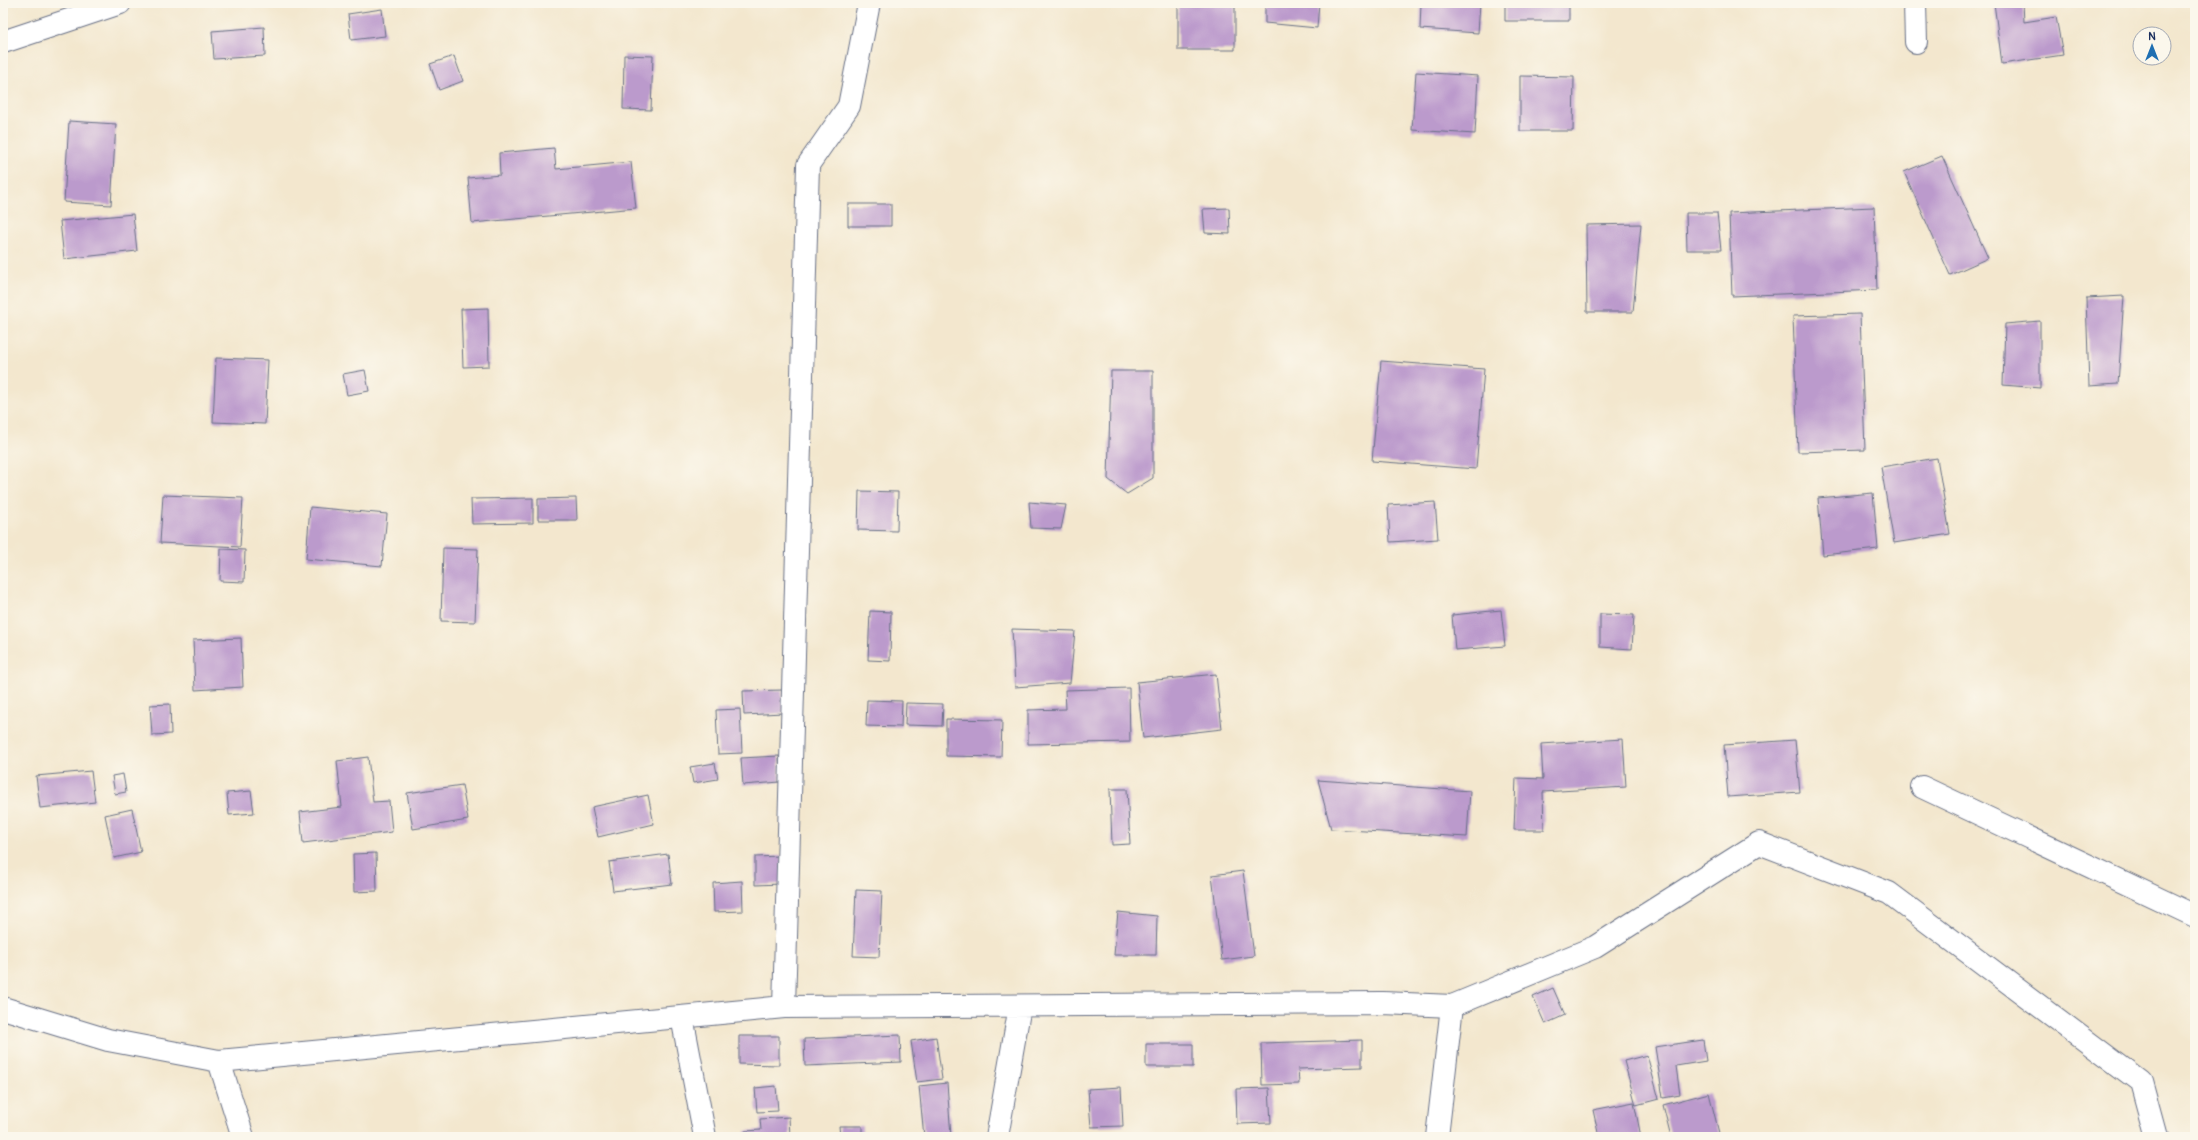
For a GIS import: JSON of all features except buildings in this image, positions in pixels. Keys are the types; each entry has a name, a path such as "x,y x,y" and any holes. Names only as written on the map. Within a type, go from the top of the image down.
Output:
{"street":[{"path":"3,42 120,3"},
{"path":"784,1007 808,164 849,106 869,3"},
{"path":"1915,3 1916,42"},
{"path":"1922,787 2195,916"},
{"path":"3,1008 108,1040 219,1061 784,1007 1383,1003 1452,1006 1595,947 1759,843 1889,893 2141,1082 2156,1137"},
{"path":"998,1137 1020,1006"},
{"path":"1438,1137 1452,1006"},
{"path":"682,1017 705,1137"},
{"path":"219,1061 243,1137"}]}
